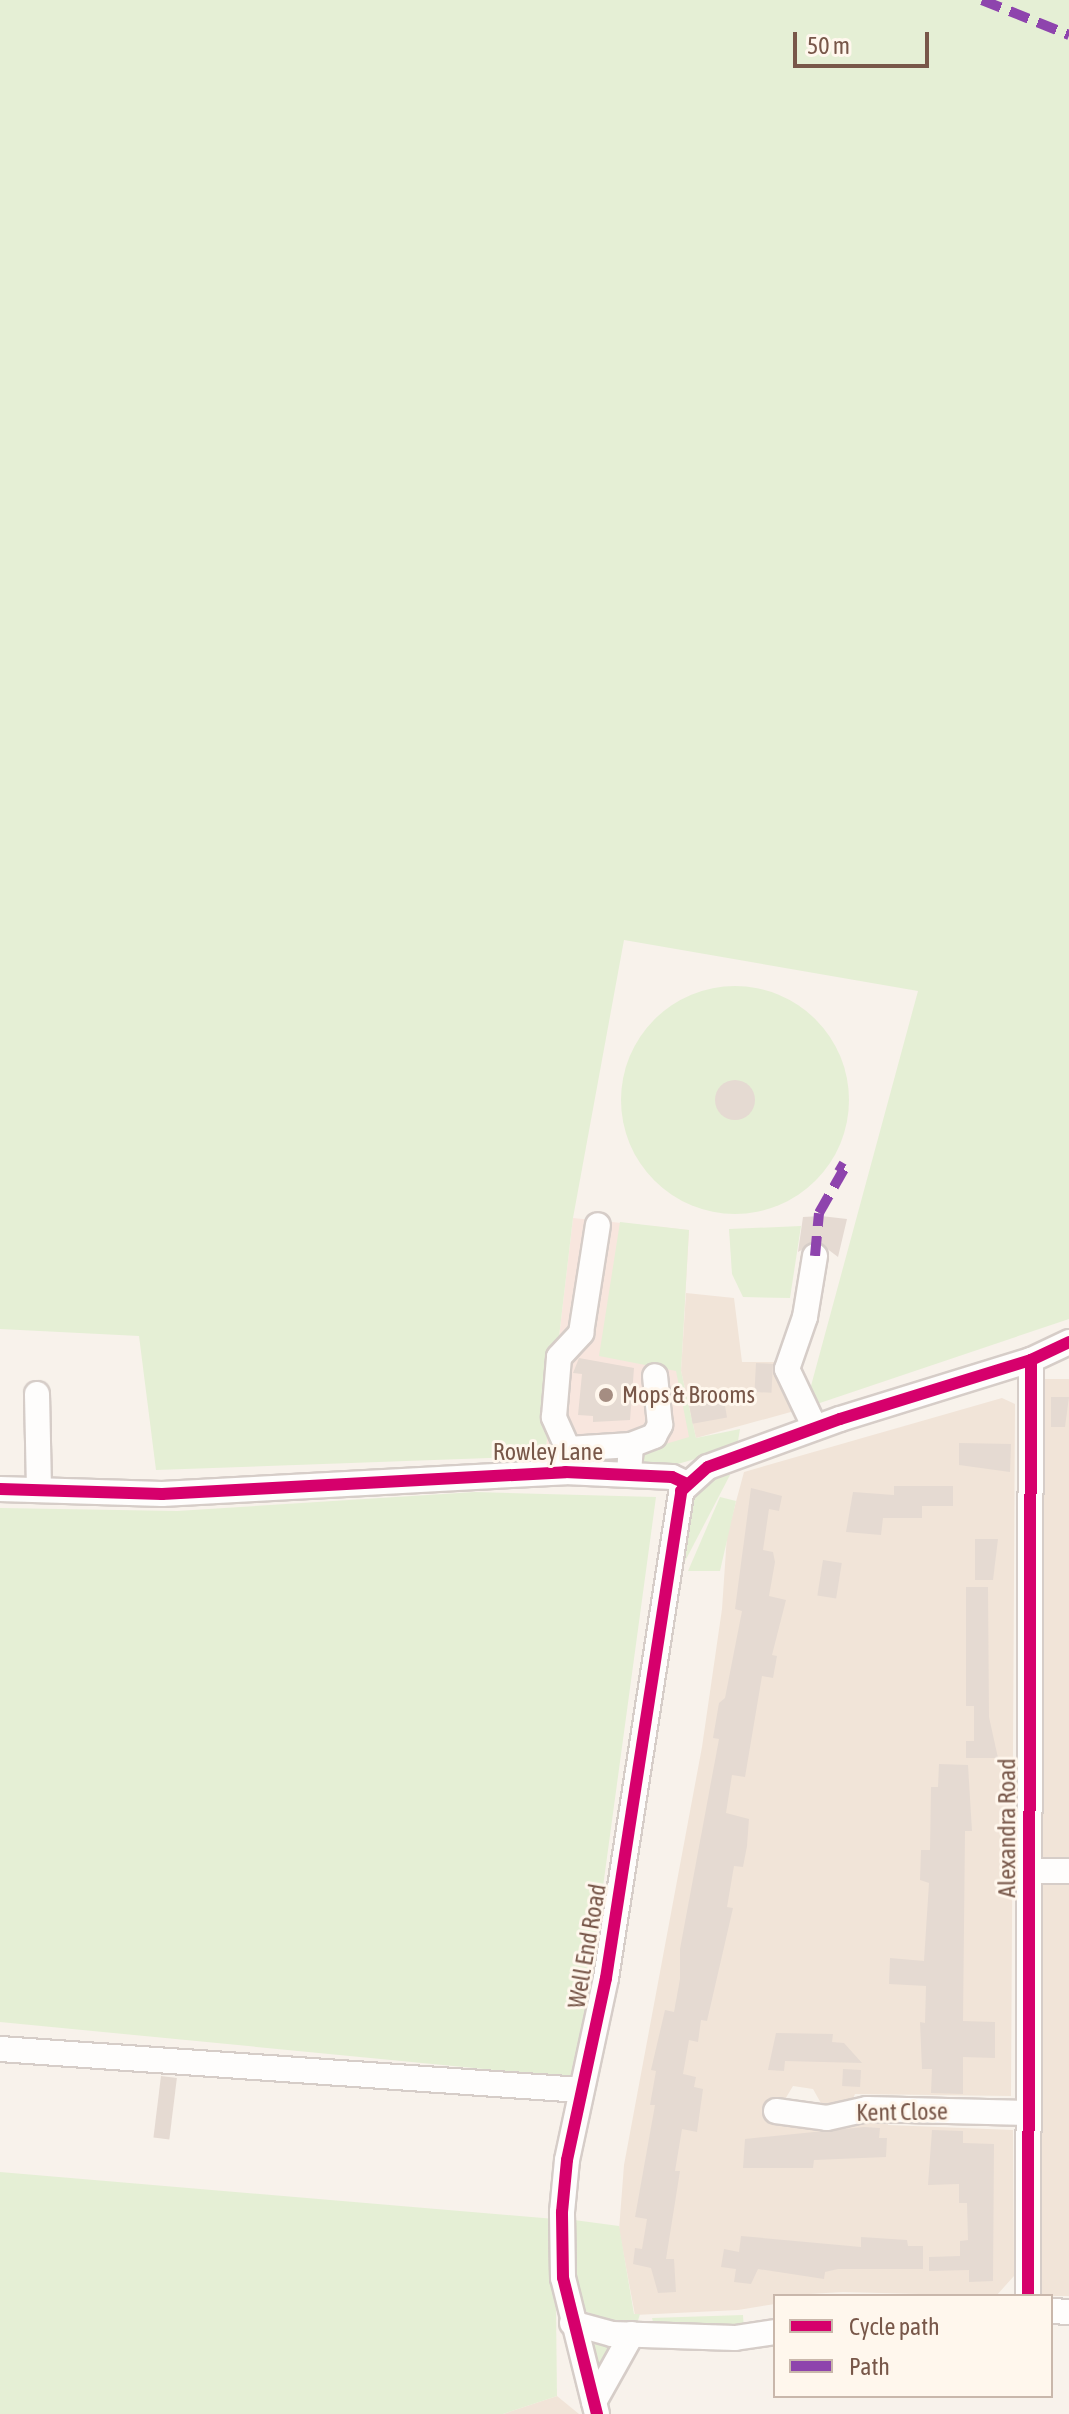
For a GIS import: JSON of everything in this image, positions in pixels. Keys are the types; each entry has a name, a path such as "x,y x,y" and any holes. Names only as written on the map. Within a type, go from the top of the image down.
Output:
{"street":[{"path":"598,1225 581,1333 559,1357 554,1417 567,1461 654,1436 660,1425 655,1376"},
{"path":"815,1256 805,1317 787,1369 815,1428"},
{"path":"685,1483 708,1467 815,1428 1031,1360 1069,1342"},
{"name":"Alexandra Road","path":"1028,2294 1031,1360"},
{"path":"37,1394 39,1489"},
{"path":"629,1474 631,1445"},
{"name":"Rowley Lane","path":"0,1489 162,1494 567,1461 685,1483"},
{"name":"Well End Road","path":"596,2408 572,2323 560,2236 581,2090 606,1978 677,1502 685,1483"},
{"path":"1029,1871 1069,1871"},
{"path":"0,2049 581,2090"},
{"name":"Kent Close","path":"776,2111 827,2118 867,2109 1028,2113"},
{"path":"572,2323 632,2334 735,2338 773,2332"},
{"path":"596,2408 632,2334"}],"shaded area":[{"path":"573,1218 689,1230 681,1371 695,1436 620,1461 545,1456"},
{"path":"686,1293 734,1298 742,1362 776,1362 798,1410 696,1438 681,1371"},
{"path":"1038,1379 1069,1379 1069,2296 1038,2294"},
{"path":"1002,1398 1015,1404 1011,2096 855,2094 852,2101 822,2105 813,2089 793,2086 784,2101 888,2118 888,2125 1013,2130 1014,2276 998,2294 773,2294 773,2304 738,2310 635,2315 619,2230 624,2165 702,1747 722,1609 727,1535 744,1472"},
{"path":"557,2396 579,2414 503,2414"}],"green space":[{"path":"0,0 1069,0 1069,1319 805,1408 918,991 624,940 573,1218 545,1456 156,1470 139,1336 0,1329"},
{"path":"735,986 757,988 779,995 816,1019 840,1056 847,1078 847,1122 840,1144 816,1181 779,1205 757,1212 735,1214 713,1212 691,1205 654,1181 630,1144 623,1122 621,1100 623,1078 630,1056 654,1019 691,995 713,988"},
{"path":"620,1222 689,1230 681,1371 696,1438 740,1429 737,1447 674,1465 640,1462 642,1451 689,1437 676,1371 599,1356"},
{"path":"801,1226 790,1298 743,1297 732,1274 729,1229"},
{"path":"727,1470 730,1475 682,1567 685,1516 696,1487"},
{"path":"475,1492 656,1497 577,2078 0,2022 0,1508 177,1511"},
{"path":"720,1497 736,1501 720,1571 688,1571"},
{"path":"0,2172 555,2219 557,2396 503,2414 0,2414"},
{"path":"574,2220 619,2226 634,2314 640,2314 637,2324 614,2324 583,2310 576,2284"},
{"path":"743,2315 744,2330 654,2326 652,2318"},
{"path":"590,2336 615,2344 599,2367 597,2366"}],"building":[{"path":"735,1080 749,1086 755,1100 749,1114 735,1120 721,1114 715,1100 721,1086"},
{"path":"803,1217 847,1219 838,1257 817,1241 798,1252"},
{"name":"Mops & Brooms","path":"579,1358 634,1368 630,1420 593,1422 593,1416 578,1415 582,1374 573,1373"},
{"path":"756,1363 773,1364 771,1393 754,1392"},
{"path":"722,1389 727,1418 693,1424 688,1395"},
{"path":"1051,1397 1069,1397 1065,1427 1051,1427"},
{"path":"959,1443 1011,1444 1010,1472 959,1465"},
{"path":"894,1486 953,1486 953,1506 922,1506 922,1518 883,1518 881,1535 846,1532 853,1492 894,1495"},
{"path":"751,1488 782,1496 779,1511 769,1509 763,1550 773,1552 775,1562 769,1596 786,1600 772,1655 777,1656 773,1678 762,1676 745,1777 732,1775 726,1813 749,1819 747,1846 743,1867 734,1866 727,1907 733,1908 707,2021 701,2020 698,2042 689,2040 683,2074 696,2077 694,2087 703,2089 697,2132 682,2129 675,2171 680,2171 666,2259 674,2259 676,2292 658,2293 651,2268 633,2264 635,2248 642,2249 647,2219 635,2217 655,2105 650,2105 656,2071 651,2070 665,2010 674,2012 680,1979 680,1949 719,1739 713,1738 719,1703 725,1698 742,1611 735,1609"},
{"path":"975,1539 998,1539 993,1580 975,1580"},
{"path":"823,1560 842,1563 836,1599 817,1596"},
{"path":"966,1587 988,1587 989,1717 998,1758 966,1758 966,1741 974,1741 974,1706 966,1706"},
{"path":"939,1764 968,1765 972,1831 965,1831 963,2021 995,2022 995,2058 963,2057 963,2094 931,2093 932,2069 922,2069 920,2022 925,2023 926,1986 889,1984 890,1958 924,1961 929,1883 920,1880 921,1850 930,1850 931,1787 938,1787"},
{"path":"776,2033 833,2034 832,2042 844,2043 862,2063 785,2061 784,2071 768,2070"},
{"path":"843,2069 861,2070 860,2087 842,2086"},
{"path":"161,2076 177,2078 169,2139 153,2138"},
{"path":"880,2128 879,2138 887,2138 886,2157 814,2160 813,2168 743,2168 745,2139"},
{"path":"932,2130 963,2131 963,2143 994,2144 993,2281 969,2282 969,2270 929,2271 929,2257 960,2256 960,2241 968,2240 967,2203 959,2203 959,2184 928,2185"},
{"path":"741,2236 861,2247 861,2237 907,2240 908,2246 923,2246 923,2269 838,2269 825,2272 824,2279 758,2269 751,2284 734,2282 736,2269 721,2267 724,2249 739,2252"}],"marked path":[{"path":"982,0 1069,35"},
{"path":"815,1256 819,1213 844,1169 837,1165"}],"cycle path":[{"path":"597,2414 563,2278 562,2212 567,2160 606,1978 681,1491 708,1467 840,1419 1031,1360 1069,1342"},
{"path":"1028,2294 1031,1360"},
{"path":"0,1489 162,1494 565,1472 672,1477 685,1483"}],"place":[{"name":"Mops & Brooms","path":"606,1395"}]}
